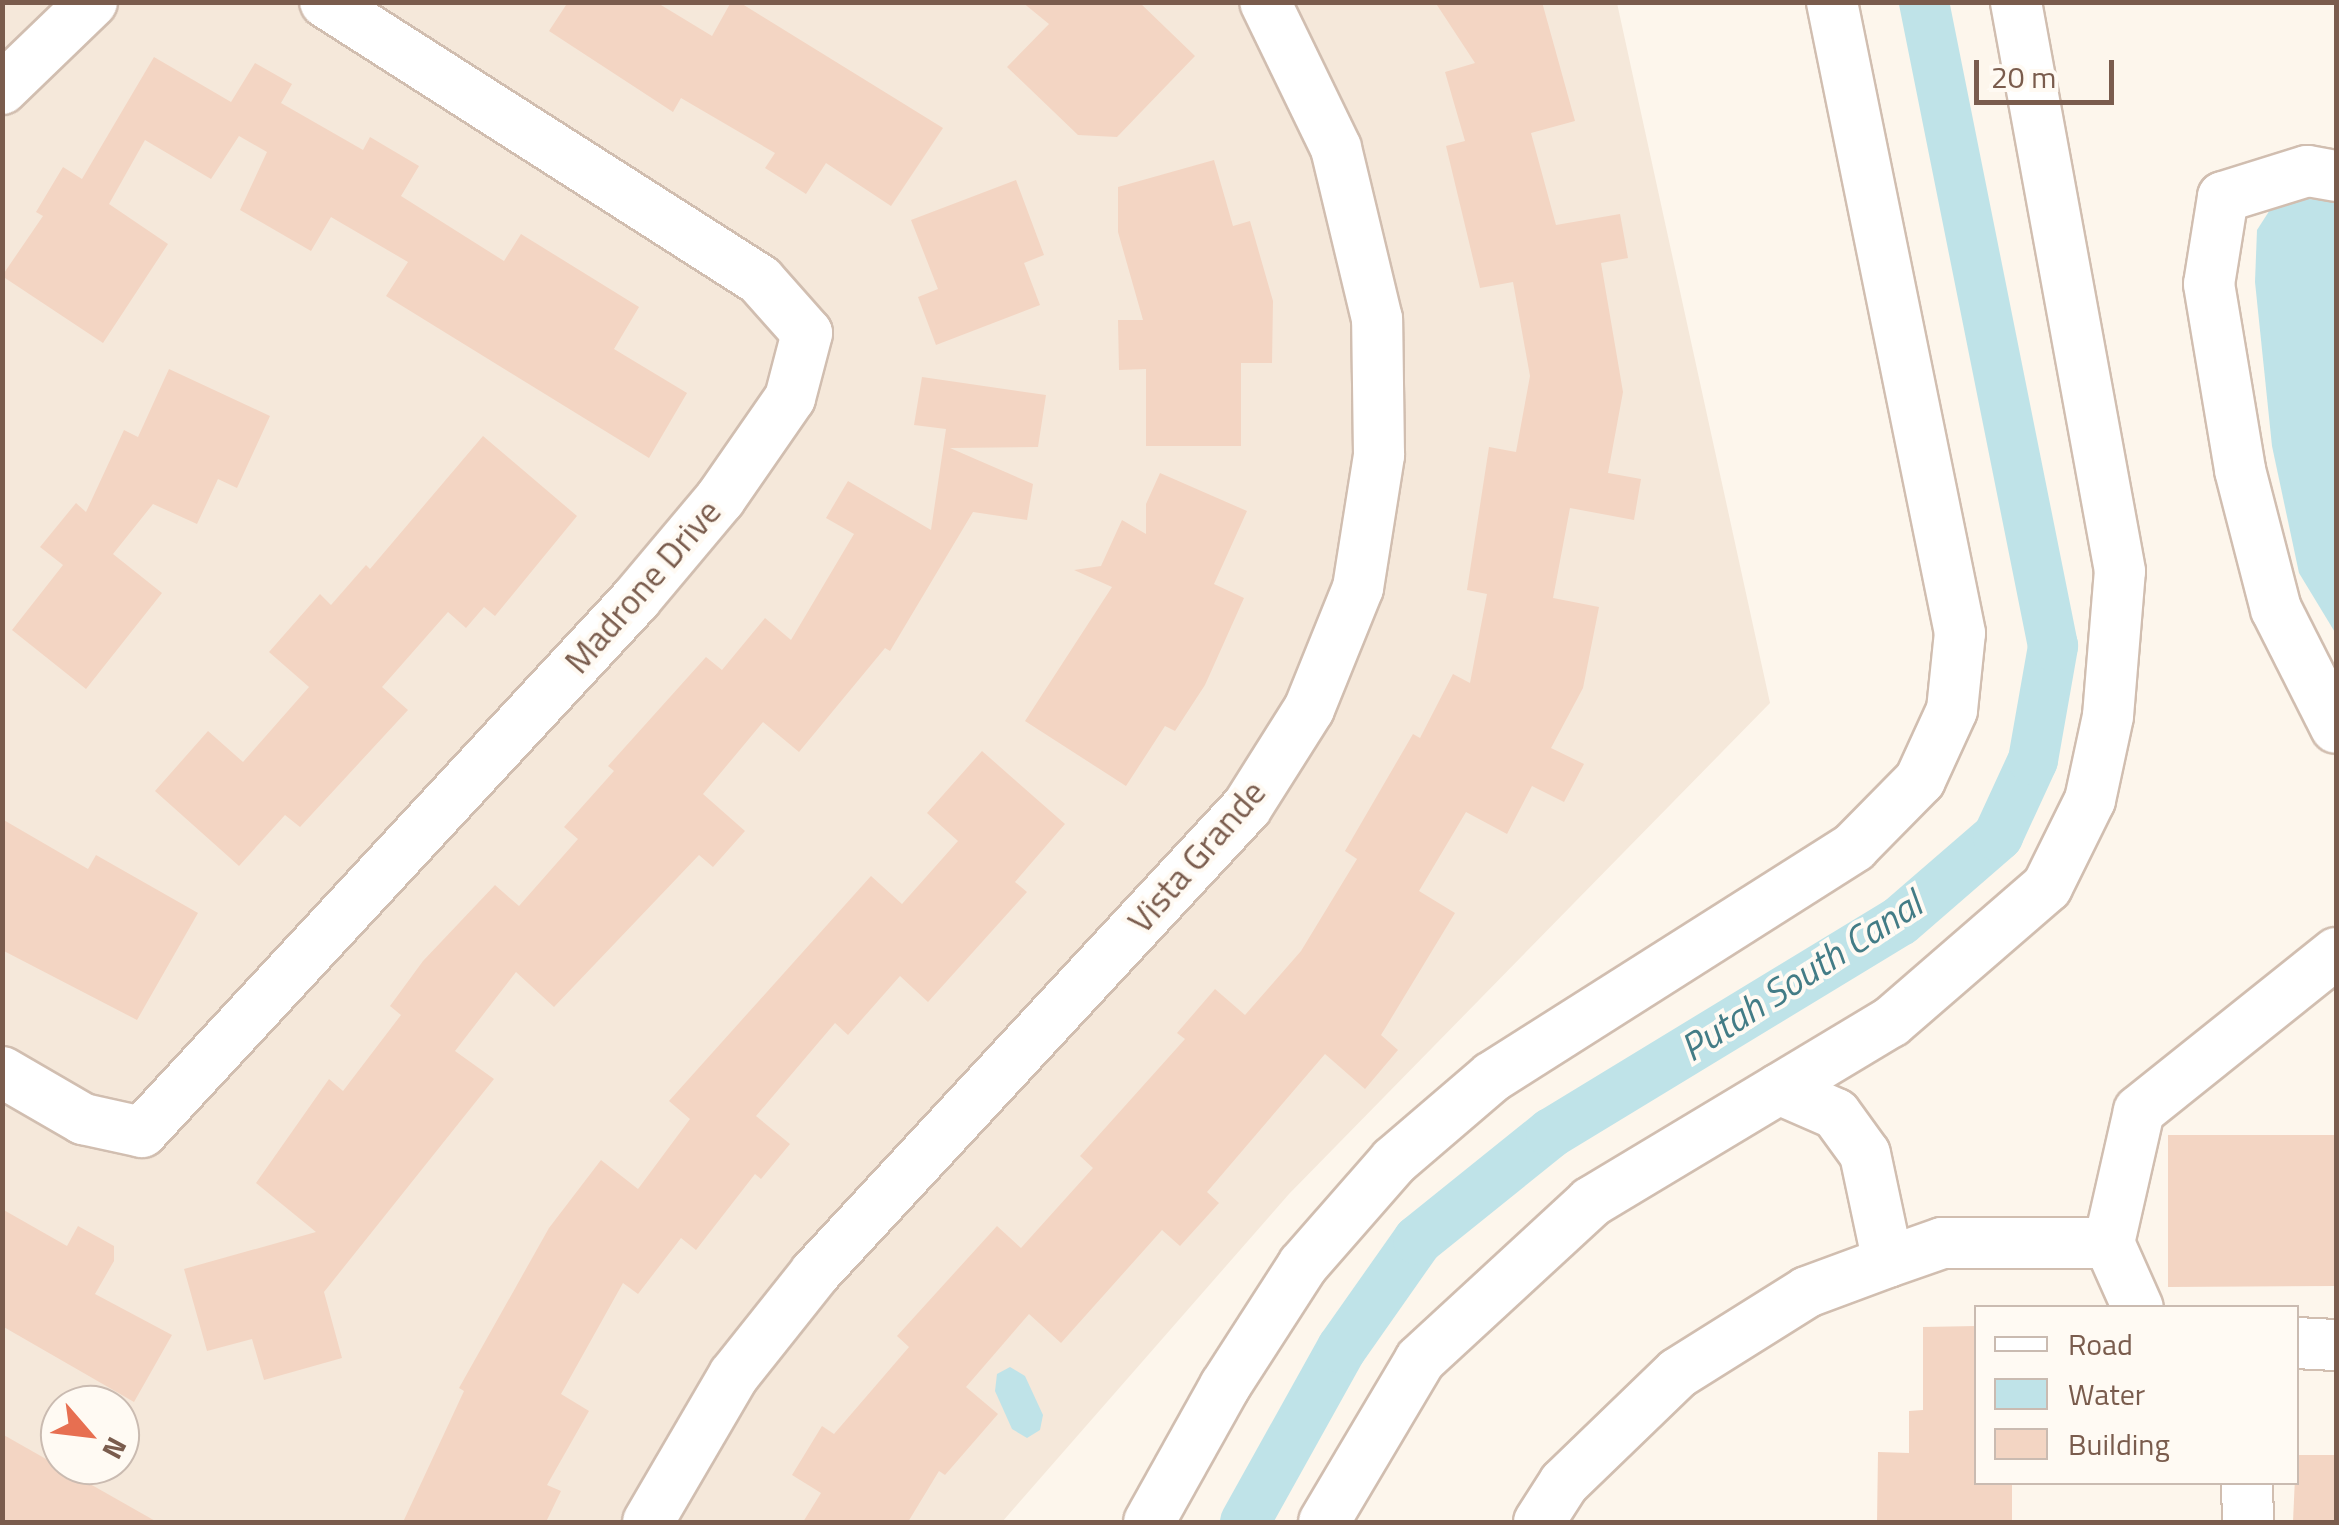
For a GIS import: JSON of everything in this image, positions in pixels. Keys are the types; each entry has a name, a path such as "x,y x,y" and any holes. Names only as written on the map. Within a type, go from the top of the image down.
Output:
{"street":[{"path":"2,89 92,2"},
{"name":"Madrone Drive","path":"2,1072 83,1119 142,1132 636,599 720,499 790,398 807,333 760,280 325,2"},
{"name":"Vista Grande","path":"648,1522 734,1375 816,1273 1247,806 1309,710 1358,588 1379,456 1377,320 1336,148 1265,2"},
{"path":"1149,1522 1303,1265 1394,1161 1492,1077 1854,847 1920,780 1944,728 1960,633 1832,2"},
{"path":"1324,1522 1420,1360 1591,1202 1891,1022 2047,886 2090,800 2108,716 2120,570 2016,2"},
{"path":"2336,176 2307,171 2223,197 2209,284 2240,470 2276,609 2336,728"},
{"path":"2137,1305 2109,1243 2139,1111 2336,954"},
{"path":"1779,1088 1836,1114 1865,1154 1888,1262"},
{"path":"1539,1522 1564,1483 1678,1374 1807,1292 1942,1243 2109,1243"},
{"path":"2299,1343 2336,1346"},
{"path":"2248,1485 2248,1522"}],"shaded area":[{"path":"3,3 1617,3 1770,703 1289,1194 1002,1522 3,1522"}],"water":[{"path":"2296,198 2336,201 2336,634 2299,573 2272,446 2255,282 2257,230 2275,202"},
{"path":"1010,1367 1025,1376 1043,1415 1040,1430 1027,1438 1012,1429 995,1391 997,1374"}],"building":[{"path":"568,2 656,2 712,36 731,2 739,2 943,128 891,206 826,163 806,194 765,168 775,153 681,98 673,112 549,31"},
{"path":"1022,2 1139,2 1195,56 1117,137 1078,135 1007,67 1049,24"},
{"path":"1435,2 1542,2 1575,121 1531,133 1556,225 1620,214 1628,258 1601,263 1623,392 1608,473 1641,479 1634,520 1570,508 1553,598 1599,607 1583,688 1551,748 1584,764 1564,802 1532,786 1507,834 1466,812 1419,891 1455,913 1381,1035 1398,1050 1365,1089 1325,1054 1207,1192 1219,1203 1180,1246 1162,1230 1061,1343 1029,1314 966,1387 998,1414 945,1475 939,1471 908,1522 803,1522 821,1493 792,1475 822,1426 834,1434 909,1347 897,1336 997,1226 1021,1248 1093,1168 1080,1156 1185,1039 1177,1033 1215,989 1245,1015 1301,951 1357,859 1345,851 1413,734 1420,738 1453,674 1470,683 1487,594 1467,590 1489,447 1516,452 1530,376 1513,282 1480,288 1446,146 1465,141 1445,72 1475,63"},
{"path":"154,57 231,102 255,63 292,84 281,103 363,150 370,137 419,166 401,196 504,261 521,234 639,307 614,349 687,393 649,458 386,296 408,262 331,217 311,251 240,210 267,152 239,136 211,179 145,140 109,204 168,244 103,343 2,276 43,216 36,212 63,167 82,179"},
{"path":"1214,160 1233,226 1250,221 1273,301 1272,363 1241,363 1241,446 1146,446 1146,369 1119,370 1118,320 1143,320 1118,232 1118,187"},
{"path":"1016,180 1044,255 1024,263 1040,305 936,345 918,297 938,289 911,220"},
{"path":"169,369 270,416 237,488 218,479 197,524 153,504 113,554 162,593 86,689 12,630 63,565 40,547 76,503 86,512 124,430 138,437"},
{"path":"922,377 1046,395 1038,447 950,448 1033,484 1027,520 973,512 890,651 885,648 799,752 763,722 703,794 745,831 713,867 699,855 554,1007 516,972 455,1051 494,1079 324,1292 342,1358 264,1380 252,1339 207,1351 184,1269 316,1232 256,1183 329,1079 343,1091 401,1015 390,1006 423,961 495,885 519,906 578,839 564,827 614,771 608,766 706,657 722,670 765,618 791,640 854,534 826,518 848,481 931,530 946,429 914,425"},
{"path":"483,436 577,516 495,616 484,607 466,628 448,612 382,687 408,710 300,827 285,815 239,866 155,791 208,731 243,762 309,687 269,652 320,594 331,605 366,565 370,569"},
{"path":"1160,473 1247,511 1214,584 1244,598 1205,685 1175,731 1165,726 1126,786 1025,721 1112,587 1074,570 1101,566 1122,520 1146,534 1146,504"},
{"path":"982,751 1065,824 1015,882 1027,892 928,1002 900,976 848,1035 835,1023 756,1116 790,1144 761,1179 755,1174 696,1250 681,1238 638,1294 623,1283 561,1394 589,1411 547,1485 561,1491 546,1522 403,1522 464,1391 459,1388 549,1228 601,1160 638,1189 690,1119 669,1101 871,876 902,904 958,841 927,813"},
{"path":"2,819 88,869 96,855 198,913 137,1020 2,950"},
{"path":"2168,1135 2336,1135 2336,1286 2168,1287"},
{"path":"2,1209 67,1246 78,1226 114,1246 114,1261 95,1294 172,1335 140,1391 140,1385 104,1385 2,1326"},
{"path":"1974,1326 1974,1485 2012,1485 2012,1522 1877,1522 1878,1452 1909,1453 1909,1411 1923,1410 1923,1327"},
{"path":"2,1434 40,1456 40,1485 92,1485 157,1522 2,1522"},
{"path":"2299,1455 2336,1455 2336,1522 2293,1522"}],"waterway":[{"name":"Putah South Canal","path":"1245,1522 1342,1348 1418,1240 1551,1133 1900,921 1998,836 2033,760 2053,646 1924,2"}]}
